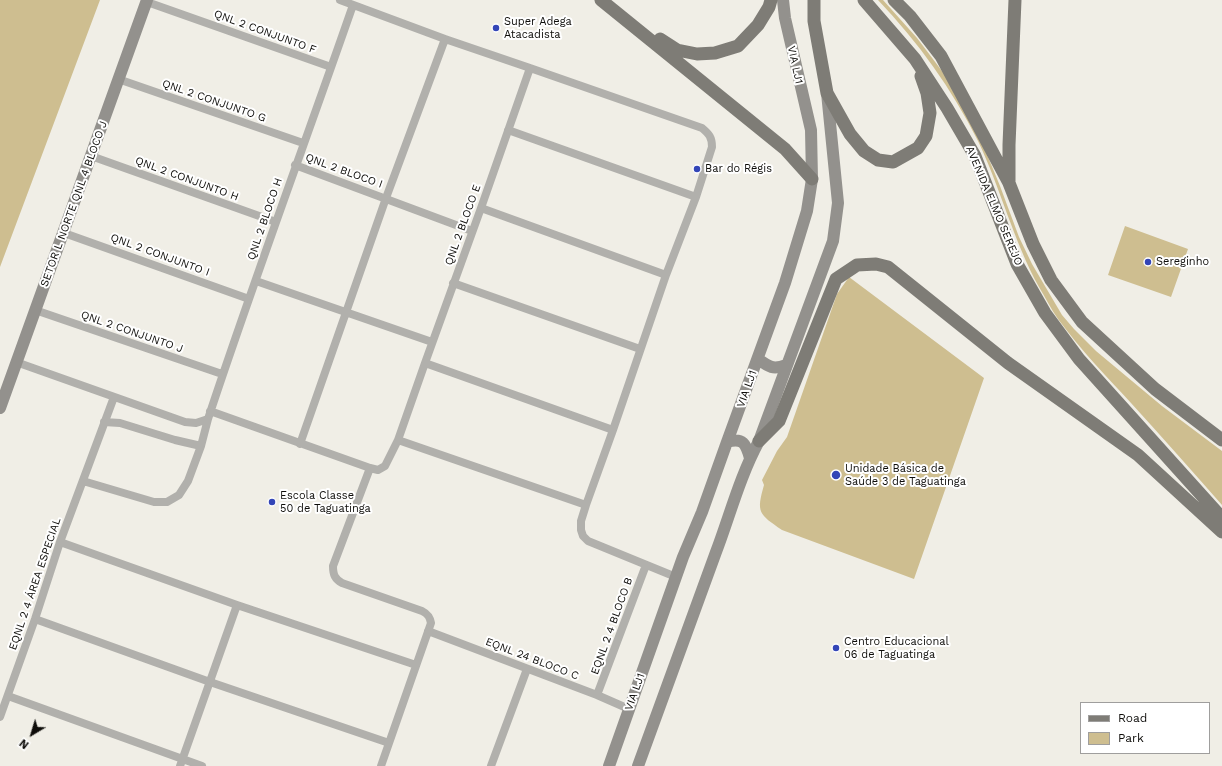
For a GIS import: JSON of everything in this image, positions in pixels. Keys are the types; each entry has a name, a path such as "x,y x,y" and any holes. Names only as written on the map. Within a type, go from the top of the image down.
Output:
{"main road":[{"path":"601,0 784,149 812,178"},
{"path":"616,0 656,37 677,50 697,54 715,53 738,46 758,25 769,7 771,0"},
{"name":"VIA LJ1","path":"609,766 676,577 758,359 785,283 807,211 812,178 811,130 787,25 783,0"},
{"path":"638,766 750,458 759,441 833,241 838,203 827,93 814,21 814,0"},
{"name":"AVENIDA ELMO SEREJO","path":"864,0 915,59 948,108 975,156 1017,264 1045,313 1079,359 1222,518"},
{"name":"AVENIDA ELMO SEREJO","path":"894,0 910,16 941,56 1009,183 1033,244 1051,280 1082,322 1155,389 1222,440"},
{"path":"1009,183 1009,145 1015,0"},
{"name":"SETOR L NORTE QNL 4 BLOCO J","path":"1,400 64,233 147,1"},
{"path":"827,93 850,134 864,151 878,160 893,162 918,148 926,136 930,113 927,93 915,59"},
{"path":"759,441 779,421 836,279 858,265 876,264 888,267 1008,363 1138,456 1222,532"},
{"path":"758,359 772,368 786,366"},
{"path":"728,442 735,440 744,443 747,447 750,458"}],"street":[{"path":"340,0 445,39 702,128 708,133 712,140 712,147 696,197 666,275 581,521 583,536 588,541 676,577"},
{"name":"QNL 2 CONJUNTO F","path":"147,1 331,67"},
{"name":"QNL 2 BLOCO H","path":"209,415 295,165 353,5"},
{"path":"300,444 386,198 445,39"},
{"name":"QNL 2 BLOCO E","path":"374,469 385,466 398,440 530,68"},
{"name":"QNL 2 CONJUNTO G","path":"118,79 303,144"},
{"path":"508,130 696,197"},
{"name":"QNL 2 CONJUNTO H","path":"91,156 276,222"},
{"name":"QNL 2 BLOCO I","path":"295,165 472,231"},
{"path":"481,208 666,275"},
{"name":"QNL 2 CONJUNTO I","path":"64,233 249,299"},
{"path":"256,281 432,342"},
{"path":"453,283 640,349"},
{"name":"QNL 2 CONJUNTO J","path":"35,310 222,374"},
{"path":"16,362 186,422 196,423 209,415 374,469 333,566 333,574 337,580 342,583 422,611 428,614 431,623 381,766"},
{"path":"425,363 613,430"},
{"name":"EQNL 2 4 ÁREA ESPECIAL","path":"0,717 35,619 60,542 114,397"},
{"path":"83,481 154,502 167,502 179,495 188,481 201,446 209,415"},
{"path":"104,422 120,423 175,440 201,446"},
{"path":"398,440 586,505"},
{"path":"60,542 237,605 416,665"},
{"name":"EQNL 2 4 BLOCO B","path":"598,695 646,565"},
{"path":"181,762 237,605"},
{"path":"35,619 210,682 389,743"},
{"name":"EQNL 24 BLOCO C","path":"428,631 598,695 629,709"},
{"path":"491,766 527,669"},
{"path":"8,696 181,762 202,766"}],"green space":[{"path":"0,0 100,0 0,267"},
{"path":"878,0 883,0 917,38 945,75 981,140 1019,237 1032,264 1062,315 1096,351 1162,406 1222,451 1222,505 1093,362 1058,319 1030,269 1014,233 994,177 968,122 957,103 920,49"},
{"name":"Sereginho","path":"1125,226 1188,249 1171,297 1108,275"},
{"path":"849,277 984,378 914,579 782,530 768,520 761,512 760,502 764,485 762,480 777,451 787,437 837,294"}],"place":[{"name":"Super Adega Atacadista","path":"496,28"},
{"name":"Bar do Régis","path":"697,169"},
{"name":"Sereginho","path":"1148,262"},
{"name":"Unidade Básica de Saúde 3 de Taguatinga","path":"836,475"},
{"name":"Escola Classe 50 de Taguatinga","path":"272,502"},
{"name":"Centro Educacional 06 de Taguatinga","path":"836,648"}]}
